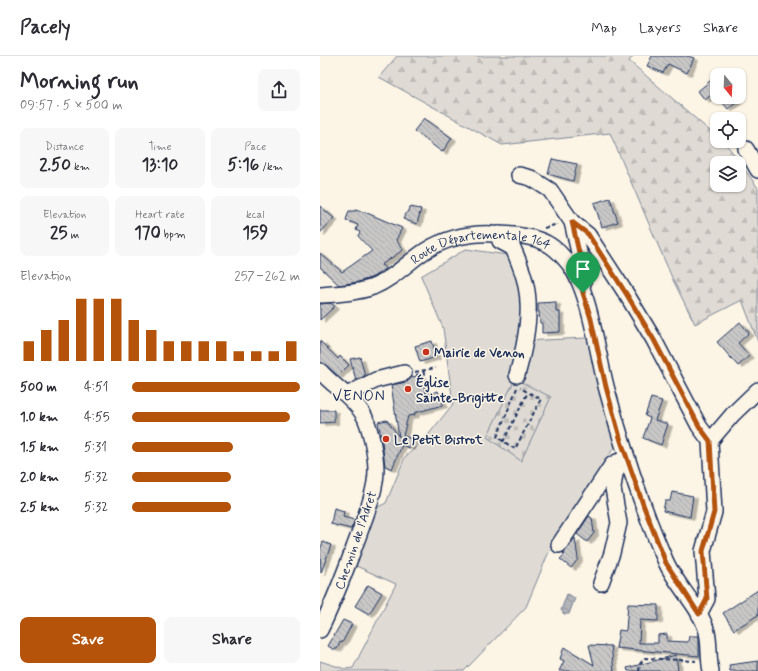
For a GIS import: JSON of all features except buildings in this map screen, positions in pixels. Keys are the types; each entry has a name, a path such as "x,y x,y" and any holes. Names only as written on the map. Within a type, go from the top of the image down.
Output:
{"street":[{"path":"746,149 758,170"},
{"path":"519,175 531,178 550,190 572,222 588,234 654,340 699,426 710,441 714,512 703,551 707,599 699,614"},
{"path":"572,222 581,261 583,293"},
{"path":"499,234 500,241 513,248 520,262 527,287 526,331 523,355 517,375"},
{"name":"Route Départementale 164","path":"320,295 357,292 373,287 388,279 426,250 456,237 499,234 529,238 546,243 565,259 578,278 591,319 623,459 666,563 699,614 707,632 710,666"},
{"name":"Chemin de l'Adret","path":"320,371 329,381 347,394 363,414 370,433 376,470 367,511 332,606 320,630"},
{"path":"347,394 376,380 404,373"},
{"path":"710,441 733,414 758,390"},
{"path":"559,545 612,465 623,459"},
{"path":"601,583 612,553 618,523 612,488 615,474 623,459"}],"path":[{"path":"422,372 436,368"},
{"path":"517,387 528,392 541,399 515,449 497,437 517,387"},
{"path":"503,442 528,392"},
{"path":"639,671 640,664 645,658 710,666"}],"green space":[{"path":"397,56 633,56 629,61 710,131 710,148 729,148 735,156 710,156 710,192 746,192 746,171 758,188 758,342 742,300 695,324 673,280 610,133 502,145 379,77"},
{"path":"466,249 507,255 517,267 523,295 523,341 587,338 616,444 548,554 526,607 464,671 320,671 320,661 345,669 353,668 396,584 354,565 378,507 386,503 405,457 425,439 453,404 443,328 421,276"},
{"path":"515,379 551,397 521,461 487,437"}],"water":[{"path":"567,594 575,598 569,614 564,614 561,610"}],"place":[{"name":"Mairie de Venon","path":"426,352"},
{"name":"Église Sainte-Brigitte","path":"408,389"},
{"name":"Le Petit Bistrot","path":"386,439"}],"district":[{"name":"VENON","path":"359,396"}],"route":[{"path":"572,222 588,234 627,295 654,340 699,426 710,441 714,512 703,551 707,599 699,614 669,569 644,507 621,441 606,387 591,319 583,293 581,261 572,222"}]}
